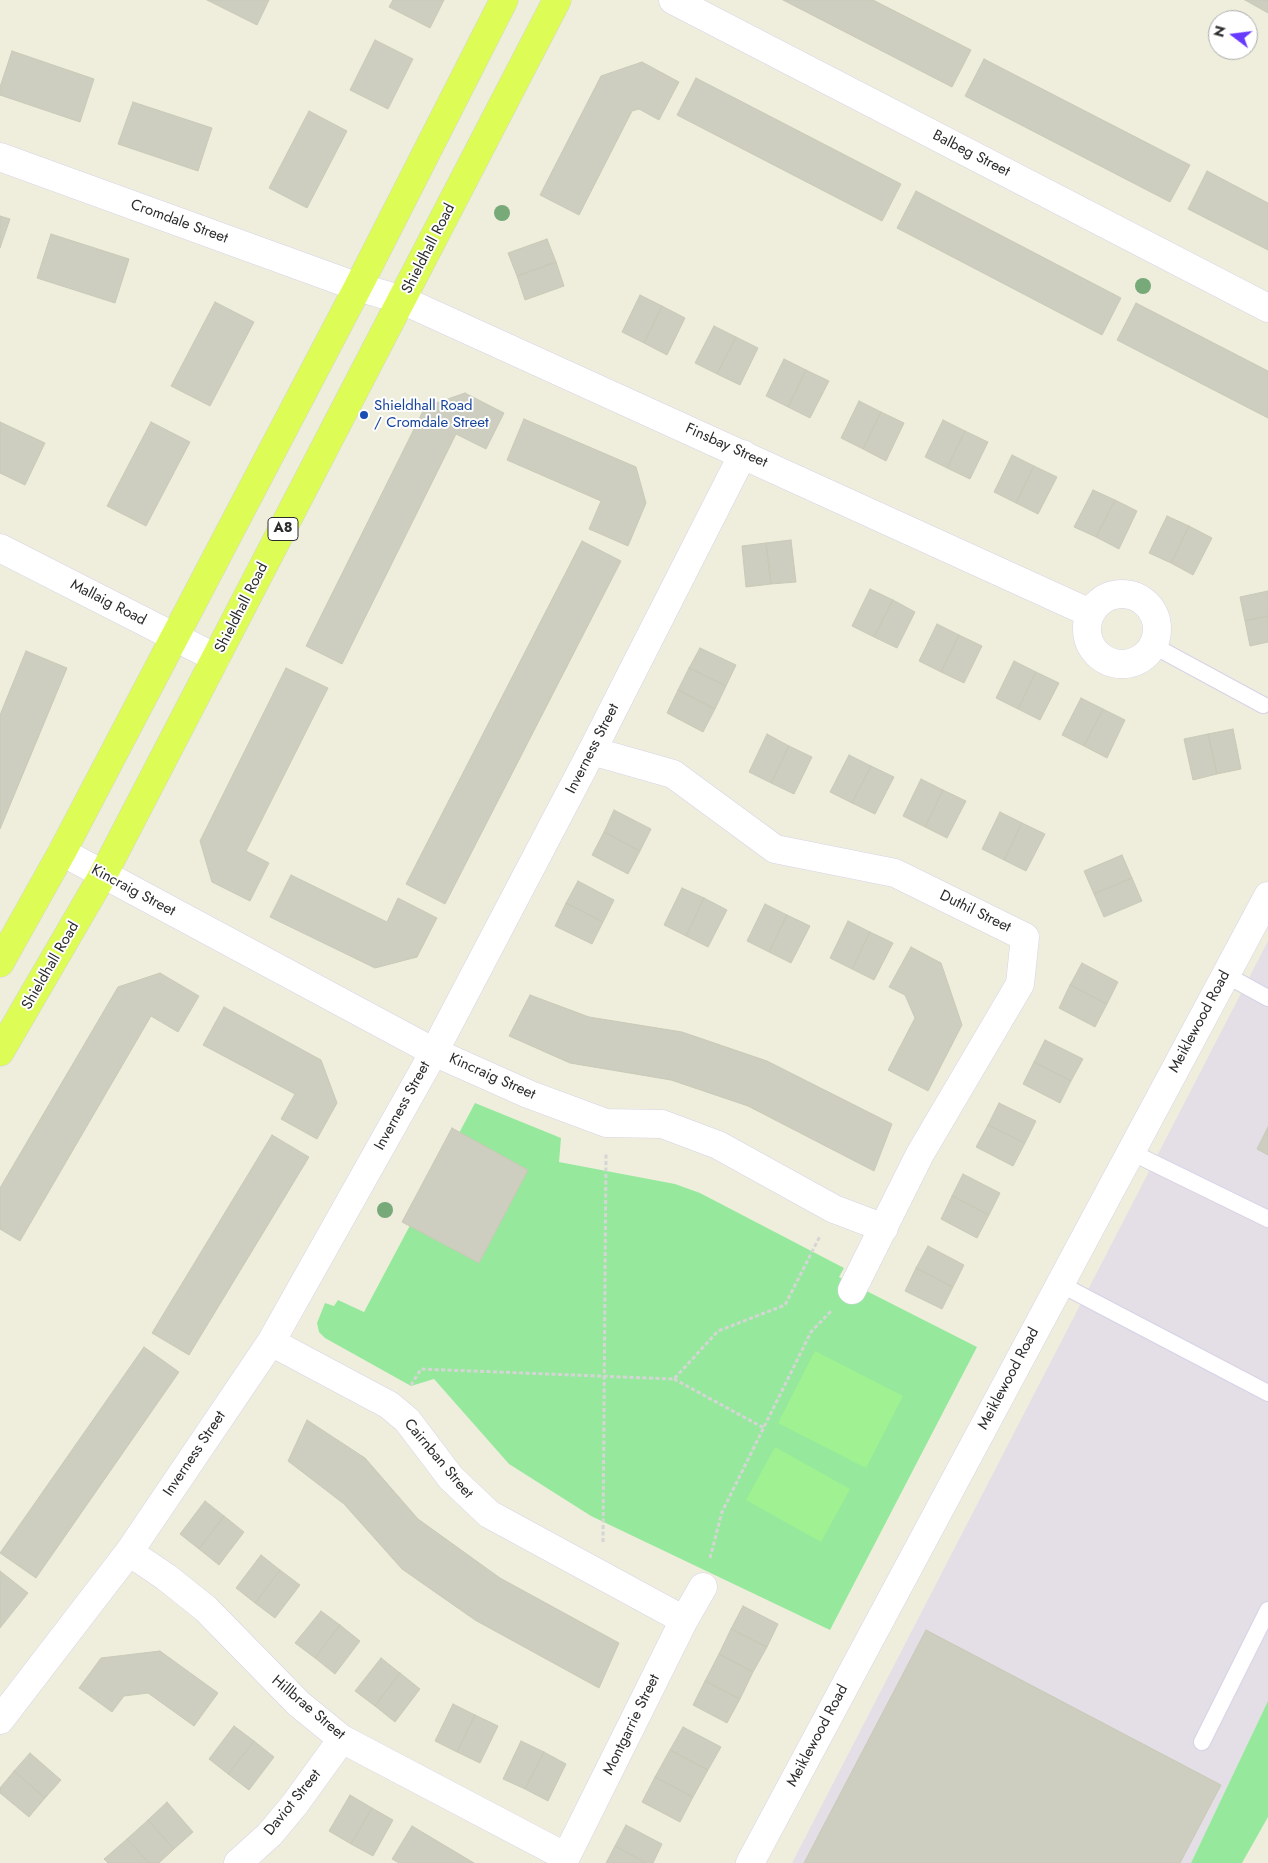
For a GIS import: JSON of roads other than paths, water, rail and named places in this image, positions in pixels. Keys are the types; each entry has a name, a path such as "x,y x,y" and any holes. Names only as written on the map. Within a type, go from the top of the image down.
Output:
{"main road":[{"path":"0,963 62,852 358,287 504,0"},
{"name":"Shieldhall Road","path":"0,1052 103,875 557,0"}],"street":[{"name":"Balbeg Street","path":"673,0 1268,308"},
{"name":"Cromdale Street","path":"0,157 358,287"},
{"name":"Finsbay Street","path":"358,287 402,300 1090,614"},
{"name":"Inverness Street","path":"0,1720 129,1552 271,1342 434,1052 592,751 743,454"},
{"name":"Mallaig Road","path":"1,551 216,658"},
{"path":"1116,594 1138,598 1147,604 1156,618 1158,635 1154,646 1147,655 1136,662 1118,664 1101,658 1093,649 1088,638 1087,625 1090,614 1106,598 1116,594"},
{"name":"Duthil Street","path":"592,751 673,774 775,849 895,873 1025,937 1020,984 920,1154 852,1290"},
{"name":"Kincraig Street","path":"62,852 434,1052 528,1094 606,1123 662,1124 710,1142 834,1209 884,1228"},
{"name":"Meiklewood Road","path":"750,1863 1268,896"},
{"name":"Cairnban Street","path":"271,1342 395,1410 407,1420 451,1478 489,1514 684,1620"},
{"name":"Hillbrae Street","path":"129,1552 166,1577 206,1609 298,1704 342,1738 565,1860"},
{"name":"Montgarrie Street","path":"565,1860 702,1587"},
{"name":"Daviot Street","path":"238,1863 270,1834 295,1804 342,1738"}],"lane":[{"path":"1154,646 1263,705"},
{"path":"1226,975 1268,998"},
{"path":"1130,1152 1268,1219"},
{"path":"1060,1284 1268,1393"},
{"path":"1202,1742 1268,1610"}],"place":[{"name":"Shieldhall Road / Cromdale Street","path":"364,415"}]}
